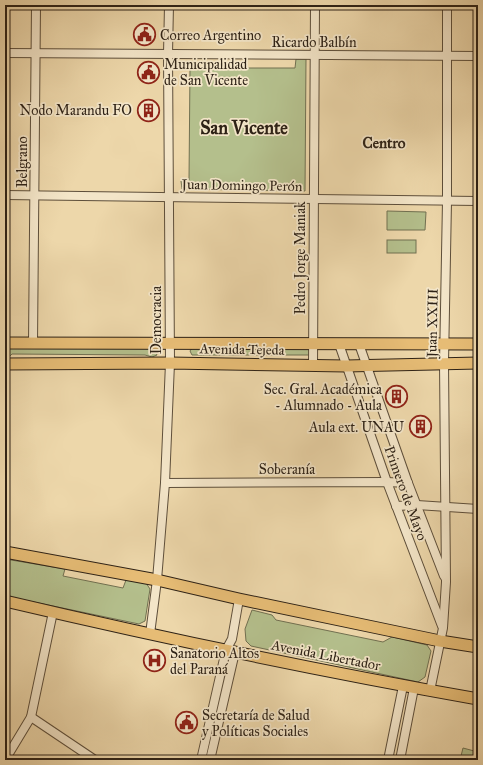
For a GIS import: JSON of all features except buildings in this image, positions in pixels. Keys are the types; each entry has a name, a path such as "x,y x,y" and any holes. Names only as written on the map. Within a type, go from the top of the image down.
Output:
{"main road":[{"name":"Avenida Tejeda","path":"5,343 478,344"},
{"name":"Avenida Tejeda","path":"5,364 170,363 366,366 478,363"},
{"path":"5,552 157,580 239,599 440,641 478,647"},
{"name":"Avenida Libertador","path":"5,601 230,651 403,686 478,699"}],"street":[{"name":"Belgrano","path":"33,343 36,5"},
{"name":"Democracia","path":"150,634 157,580 165,484 170,363 169,5"},
{"name":"Pedro Jorge Maniak","path":"313,366 315,5"},
{"name":"Juan XXIII","path":"430,691 443,628 446,582 444,363 447,200 447,5"},
{"name":"Ricardo Balbín","path":"5,53 478,56"},
{"name":"Juan Domingo Perón","path":"5,195 478,201"},
{"name":"Primero de Mayo","path":"339,344 387,482 443,628"},
{"name":"Primero de Mayo","path":"359,344 408,483 446,582"},
{"name":"Soberanía","path":"165,484 408,483"},
{"path":"396,506 478,509"},
{"path":"210,760 239,599"},
{"path":"5,760 30,717 53,612"},
{"path":"201,760 230,651"},
{"path":"388,760 403,686"},
{"path":"400,760 414,688"},
{"path":"30,717 96,760"}],"green space":[{"path":"296,59 306,59 305,191 182,189 181,181 189,180 190,68 295,68"},
{"path":"387,211 426,212 425,230 387,230"},
{"path":"387,240 416,240 416,253 387,253"},
{"path":"5,348 152,348 157,355 152,357 145,355 12,354 8,358 5,358"},
{"path":"192,348 308,349 311,351 309,355 192,355 190,351"},
{"path":"5,559 65,569 63,576 123,588 126,580 146,583 150,589 145,621 139,624 5,596"},
{"path":"252,610 272,615 276,620 383,642 392,637 427,645 431,651 425,677 418,682 251,646 246,641 245,629"},
{"path":"463,748 478,752 478,760 460,760"}],"place":[{"name":"Correo Argentino","path":"144,35"},
{"name":"Municipalidad de San Vicente","path":"148,72"},
{"name":"Nodo Marandu FO","path":"148,110"},
{"name":"Sec. Gral. Académica - Alumnado - Aula","path":"397,397"},
{"name":"Aula ext. UNAU","path":"420,427"},
{"name":"Sanatorio Altos del Paraná","path":"155,661"},
{"name":"Secretaría de Salud y Políticas Sociales","path":"187,723"}],"district":[{"name":"San Vicente","path":"244,128"},
{"name":"Centro","path":"384,143"}]}
